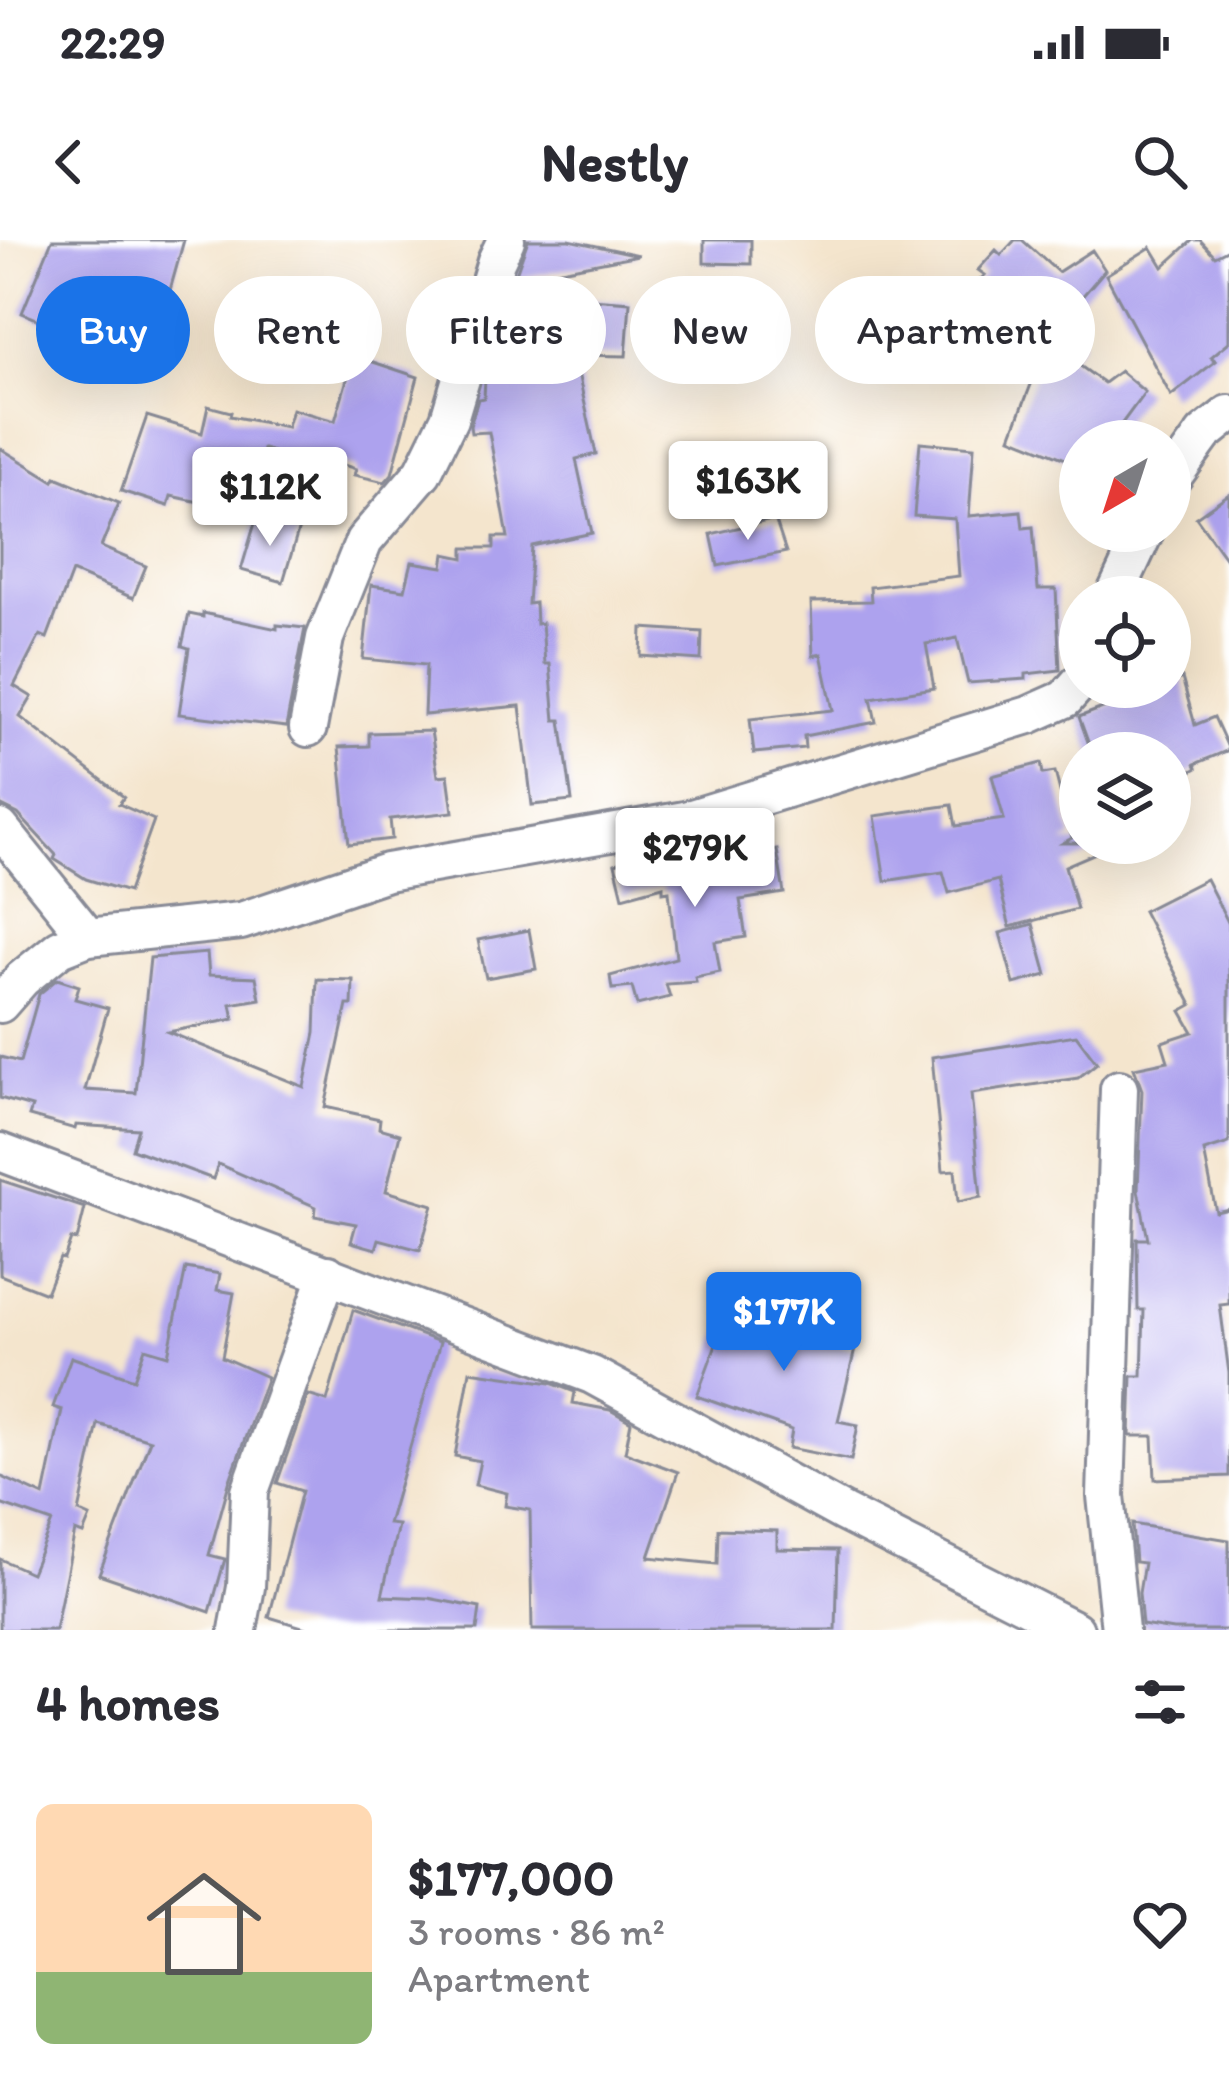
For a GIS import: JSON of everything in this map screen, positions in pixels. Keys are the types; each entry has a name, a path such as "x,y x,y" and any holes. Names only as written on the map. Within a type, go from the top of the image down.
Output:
{"street":[{"path":"308,728 325,638 348,580 364,541 423,472 449,419 506,240"},
{"path":"1191,452 1229,414"},
{"path":"0,1004 60,948 88,937 241,921 387,872 685,820 1059,702"},
{"path":"0,828 88,937"},
{"path":"1119,1089 1106,1496 1120,1630"},
{"path":"0,1152 592,1375 844,1513 1075,1630"},
{"path":"238,1630 247,1587 250,1491 328,1274"}],"building":[{"path":"52,240 184,240 174,276 37,276"},
{"path":"528,240 569,240 639,255 530,276 515,276"},
{"path":"704,240 751,240 751,264 704,263"},
{"path":"1015,240 1022,240 1058,272 1092,250 1105,270 1095,282 1095,276 984,276 978,270 996,250 1001,255"},
{"path":"1193,240 1200,240 1215,256 1229,249 1229,342 1211,357 1216,361 1171,396 1106,275 1151,247 1163,267"},
{"path":"36,279 36,319 22,313"},
{"path":"606,300 630,302 626,356 606,356"},
{"path":"382,365 406,373 406,384 416,384 392,474 385,482 354,475 356,469 313,455 310,463 263,449 261,459 255,458 242,511 171,496 168,506 121,491 147,416 202,433 208,406 231,412 230,416 287,427 292,409 335,421 346,384 382,384"},
{"path":"1120,371 1145,392 1124,420 1059,420 1059,456 1011,437 1031,384 1095,384 1095,377 1104,383"},
{"path":"485,384 580,384 596,454 576,459 592,533 532,546 528,604 535,603 536,624 542,623 545,664 550,664 555,720 561,720 572,801 532,805 520,706 424,715 426,665 363,659 371,585 405,590 412,562 443,567 445,554 464,558 464,548 494,548 494,537 508,537 489,432 471,433 478,399 484,398"},
{"path":"920,442 974,447 969,516 1021,511 1023,528 1033,527 1038,589 1056,589 1059,670 1026,674 1026,679 968,683 957,638 926,644 934,688 871,698 876,722 804,736 805,748 754,753 750,719 833,710 821,654 813,656 811,602 871,601 870,587 959,576 955,519 914,516"},
{"path":"0,448 54,481 56,477 119,503 101,547 146,566 133,598 72,572 47,638 40,635 14,686 32,697 20,717 124,797 119,804 154,820 128,892 86,879 54,859 56,855 18,814 0,805"},
{"path":"1229,494 1229,563 1196,517"},
{"path":"257,516 299,528 283,582 241,570"},
{"path":"775,519 786,552 718,566 711,534"},
{"path":"203,613 277,629 277,625 305,628 286,727 179,714 189,648 182,646 189,614 203,617"},
{"path":"642,628 702,632 701,660 641,656"},
{"path":"1103,708 1190,708 1195,725 1214,717 1229,750 1195,764 1197,768 1191,771 1191,732 1084,732 1079,717"},
{"path":"431,731 438,776 448,775 453,812 390,819 392,839 349,844 339,747 369,746 369,733"},
{"path":"1041,763 1043,774 1055,772 1059,864 1070,864 1065,866 1077,909 1010,927 998,880 949,893 943,872 885,881 875,816 952,805 956,826 1004,819 992,776"},
{"path":"701,846 703,862 777,850 784,893 740,900 746,937 715,942 720,972 695,977 696,982 666,984 670,997 637,1005 632,987 612,989 610,976 676,958 669,891 663,892 663,886 623,897 615,864 659,850"},
{"path":"1206,879 1229,924 1229,1143 1204,1151 1216,1212 1229,1209 1229,1304 1220,1305 1229,1373 1229,1476 1155,1479 1153,1436 1130,1436 1132,1376 1142,1376 1144,1310 1138,1310 1137,1239 1148,1239 1138,1190 1142,1090 1134,1068 1168,1061 1162,1042 1193,1032 1181,1011 1192,1005 1143,911"},
{"path":"1033,924 1047,975 1014,984 1000,933"},
{"path":"529,930 536,969 486,978 478,940"},
{"path":"207,953 209,975 256,977 260,999 231,1004 234,1019 168,1032 304,1087 315,1033 317,979 353,980 352,1005 347,1005 325,1107 380,1119 379,1128 400,1134 386,1191 433,1205 420,1250 379,1239 376,1249 351,1242 356,1224 315,1216 316,1207 218,1164 213,1179 132,1149 138,1129 76,1125 75,1129 29,1116 32,1107 0,1098 0,1057 20,1062 39,994 57,979 79,986 75,999 108,1008 85,1090 136,1093 150,958"},
{"path":"1076,1035 1097,1063 1078,1078 971,1094 981,1197 958,1202 955,1170 943,1171 932,1057"},
{"path":"0,1180 85,1208 77,1240 71,1239 46,1293 0,1275"},
{"path":"186,1268 220,1274 217,1290 234,1293 222,1357 267,1377 209,1555 225,1559 210,1612 99,1574 150,1440 98,1424 79,1512 90,1517 83,1534 75,1531 55,1630 0,1630 0,1559 31,1573 52,1522 0,1504 0,1476 44,1496 62,1410 53,1407 71,1357 134,1379 145,1348 168,1355"},
{"path":"735,1292 843,1326 839,1345 855,1349 838,1421 858,1425 851,1460 789,1448 792,1430 697,1396"},
{"path":"353,1310 440,1342 388,1524 398,1525 382,1596 428,1598 480,1608 477,1630 312,1630 269,1617 302,1491 277,1483 308,1395 327,1401"},
{"path":"470,1371 551,1383 575,1392 573,1403 610,1410 631,1422 625,1452 678,1472 649,1557 717,1564 718,1529 777,1531 777,1549 838,1550 836,1630 532,1630 530,1510 505,1506 507,1493 475,1485 480,1461 455,1456"},
{"path":"1132,1524 1229,1540 1229,1630 1142,1625 1139,1593 1144,1563 1135,1562"}]}
